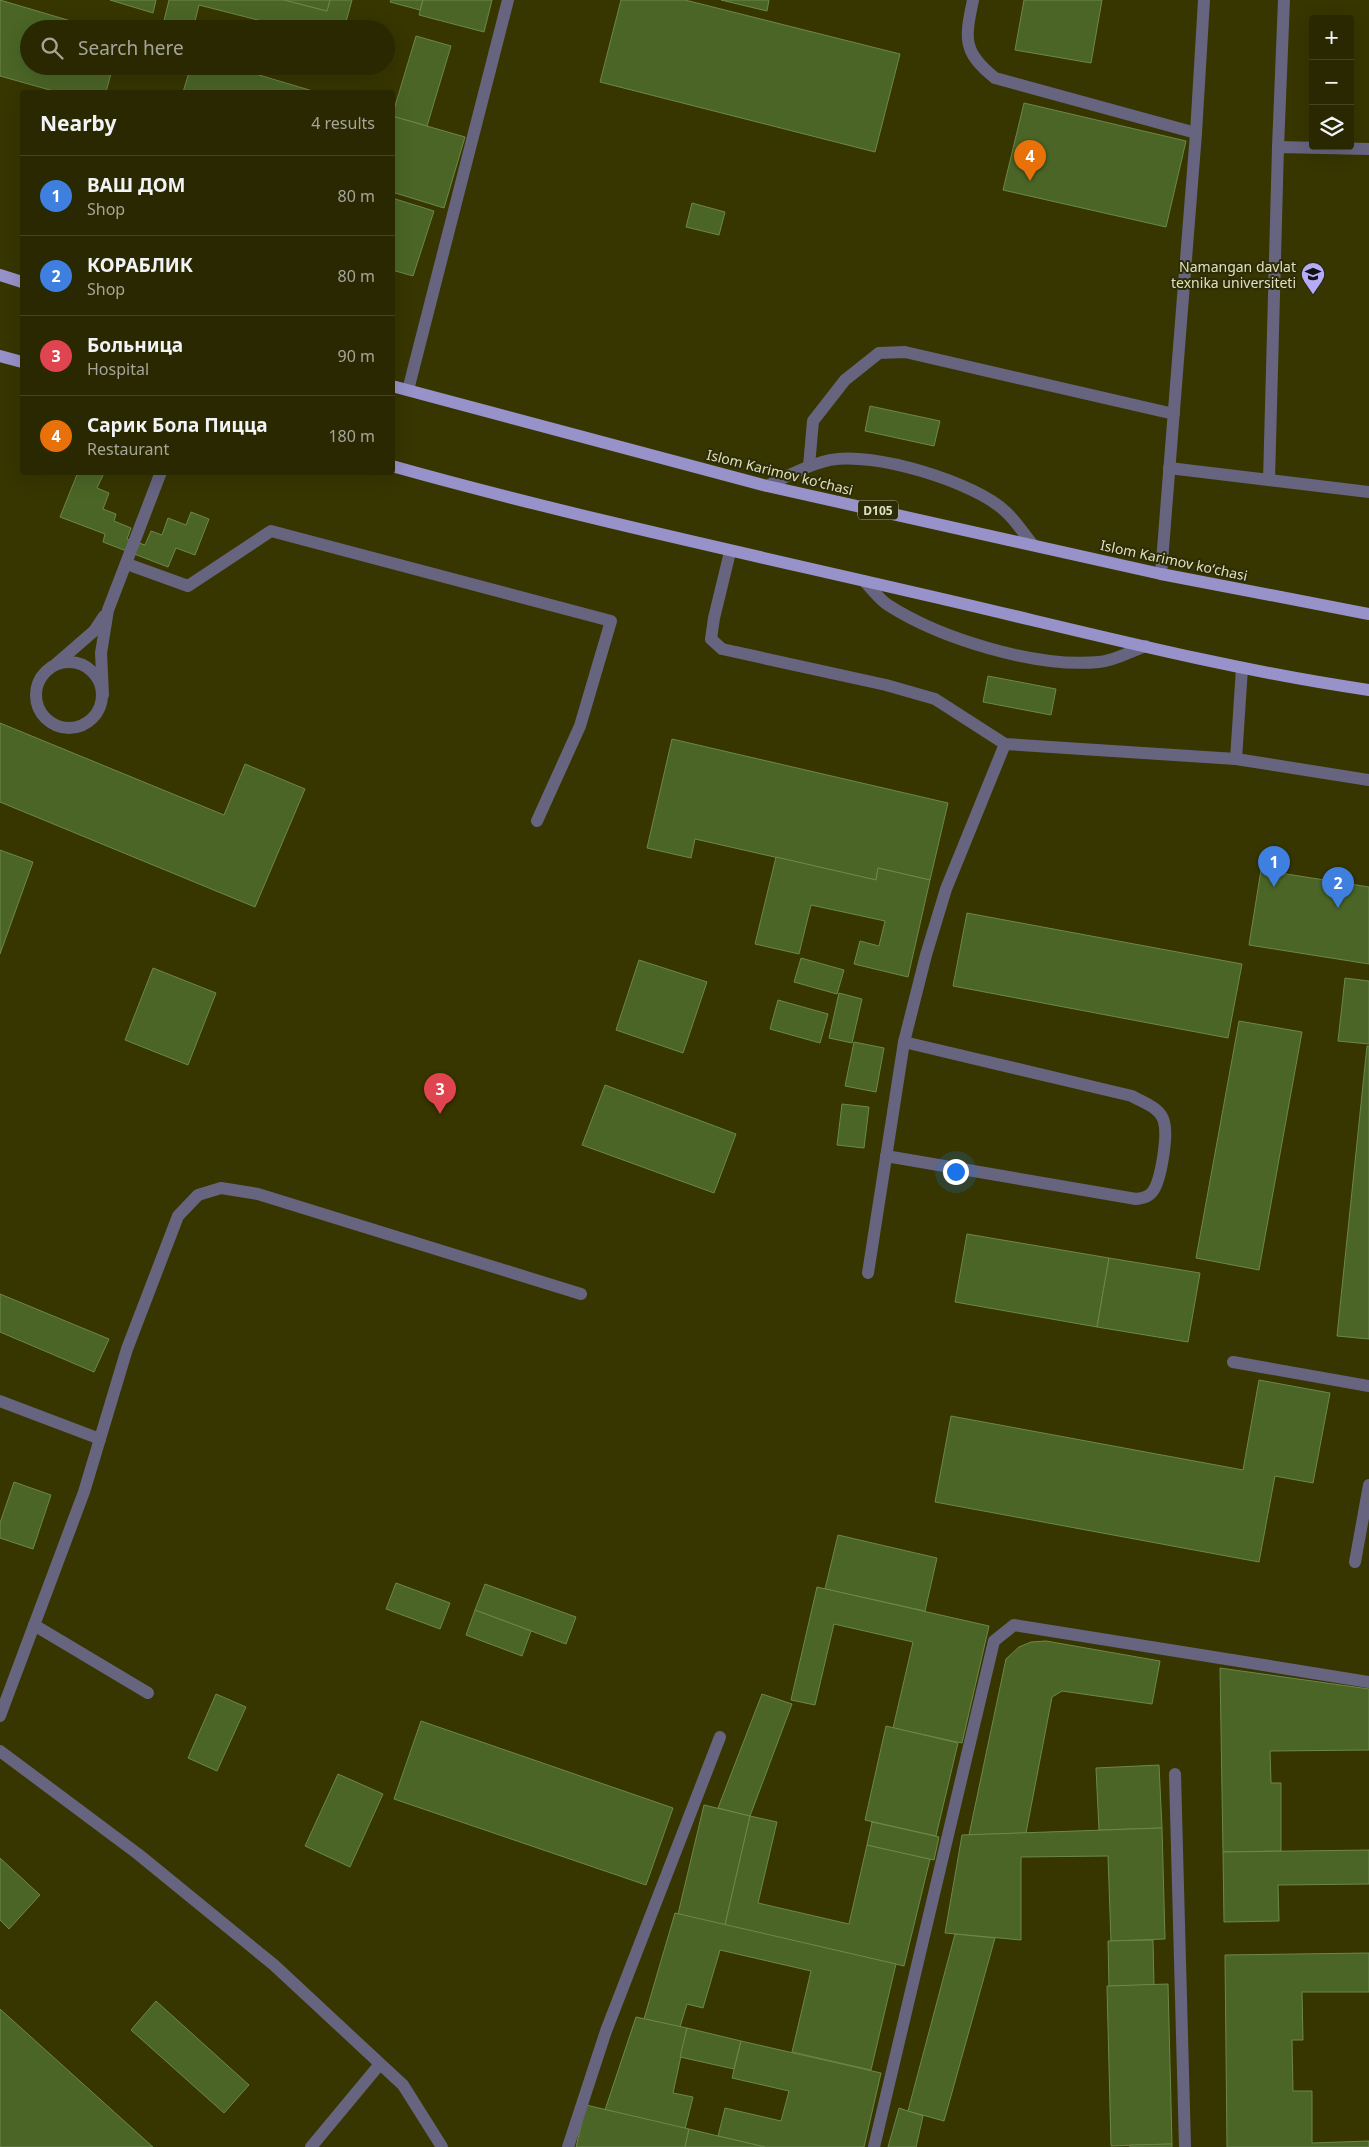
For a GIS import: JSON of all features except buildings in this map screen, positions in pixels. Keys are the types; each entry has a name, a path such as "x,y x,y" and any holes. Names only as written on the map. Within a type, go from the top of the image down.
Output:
{"main road":[{"path":"0,275 20,281"},
{"path":"0,356 20,361"},
{"name":"Islom Karimov koʻchasi","path":"395,387 766,486 1161,574 1369,614"},
{"path":"395,467 501,497 730,552 1242,668 1369,690"}],"street":[{"path":"408,390 508,0"},
{"path":"973,0 967,45 978,64 995,78 1196,133"},
{"path":"1161,574 1196,133 1204,0"},
{"path":"1268,480 1284,0"},
{"path":"1278,147 1369,149"},
{"path":"809,466 813,422 845,380 879,353 905,352 1174,414"},
{"path":"766,486 809,466 832,459 862,458 951,480 980,493 1006,512 1032,545"},
{"path":"1169,468 1369,492"},
{"path":"108,610 101,653 103,695 100,708 93,719 82,726 69,729 56,726 45,719 38,708 36,696 38,682 45,671 56,664 94,631 108,610 160,475"},
{"path":"127,564 188,586 270,531 611,620 580,726 537,821"},
{"path":"730,552 714,618 711,640 722,649 886,685 935,699 1005,744 1236,759 1369,780"},
{"path":"864,581 887,604 922,623 961,641 996,650 1055,660 1100,662 1146,646"},
{"path":"56,664 69,662 82,664 93,671 100,682 103,695"},
{"path":"1236,759 1242,668"},
{"path":"868,1273 904,1042 926,955 946,889 1005,744"},
{"path":"886,1156 1136,1199 1147,1196 1153,1191 1158,1179 1164,1142 1164,1122 1156,1108 1132,1096 904,1042"},
{"path":"0,1716 84,1492 127,1349 178,1216 198,1195 222,1188 258,1194 582,1294"},
{"path":"1233,1362 1369,1386"},
{"path":"0,1401 100,1439"},
{"path":"1355,1562 1369,1485"},
{"path":"34,1625 148,1693"},
{"path":"874,2147 994,1640 1014,1625 1369,1682"},
{"path":"568,2147 606,2031 720,1737"},
{"path":"0,1751 138,1854 266,1959 403,2085 442,2147"},
{"path":"1175,1774 1185,2147"},
{"path":"311,2147 380,2064"}],"place":[{"name":"Сарик Бола Пицца","path":"1030,181"},
{"name":"Namangan davlat texnika universiteti","path":"1313,295"},
{"name":"ВАШ ДОМ","path":"1274,887"},
{"name":"КОРАБЛИК","path":"1338,908"},
{"name":"Больница","path":"440,1114"}]}
